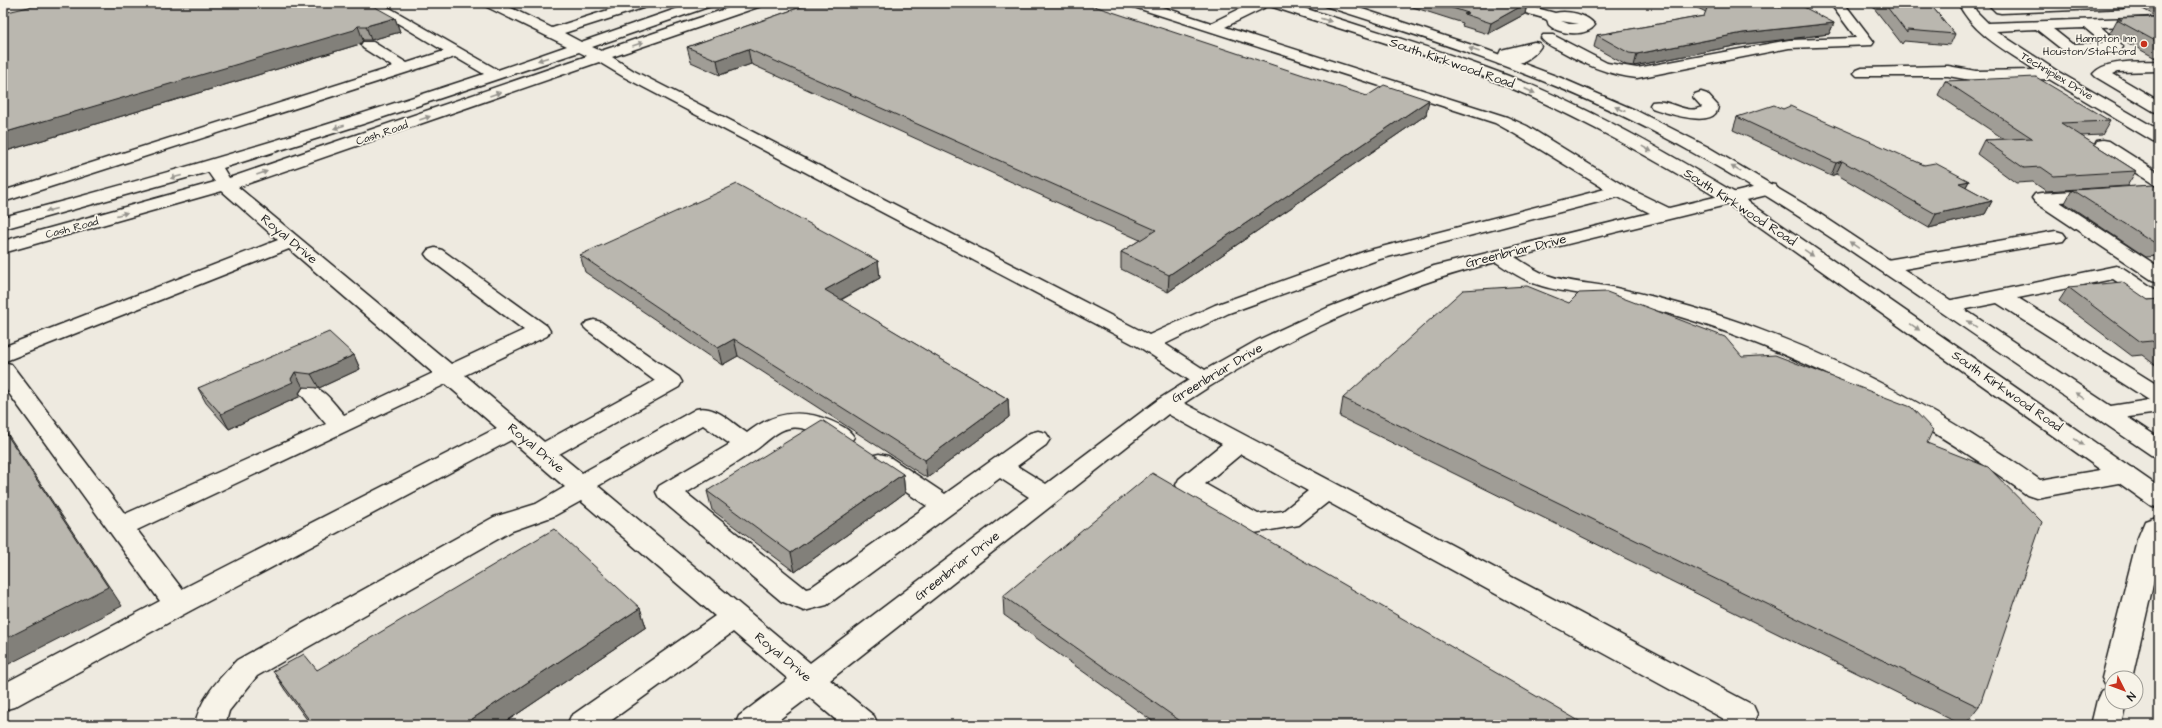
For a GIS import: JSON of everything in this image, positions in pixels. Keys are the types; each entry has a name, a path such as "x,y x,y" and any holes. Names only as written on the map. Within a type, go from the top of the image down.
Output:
{"street":[{"path":"371,3 496,75"},
{"path":"490,3 601,57 629,74 1149,342 1203,379"},
{"path":"551,33 644,3"},
{"name":"Cash Road","path":"3,223 219,176 496,75 706,3"},
{"name":"Cash Road","path":"3,247 219,176 601,57 756,3"},
{"path":"1136,3 1501,120 1521,130 1620,191 1667,214"},
{"path":"1213,27 1264,3"},
{"name":"South Kirkwood Road","path":"1275,3 1482,71 1580,114 1684,170 1730,198 2159,499"},
{"name":"South Kirkwood Road","path":"1330,3 1503,61 1629,113 1706,152 1769,189 2159,449"},
{"path":"1482,71 1503,61 1519,59 1534,46 1548,38 1557,22 1530,17 1522,13 1518,7 1504,3"},
{"path":"1548,38 1606,68 1625,73 1637,73 1789,44 1867,42 1837,3"},
{"name":"Techniplex Drive","path":"1965,3 1970,13 1993,36 2052,74 2159,137"},
{"path":"1994,3 2001,10 2122,4 2139,6"},
{"path":"1984,27 2159,21"},
{"path":"2040,25 2069,48 2116,47 2088,23"},
{"path":"368,45 406,69"},
{"path":"3,197 456,52"},
{"path":"2159,66 2114,68 2101,74 2159,108"},
{"path":"1862,73 1948,71 1976,76 2052,74"},
{"path":"1658,105 1678,112 1697,114 1710,109 1710,106 1701,97"},
{"path":"2137,124 2159,123"},
{"path":"2103,145 2159,181"},
{"name":"Royal Drive","path":"219,176 292,241 863,725"},
{"name":"Greenbriar Drive","path":"750,725 1167,404 1203,379 1267,343 1390,288 1441,270 1769,189"},
{"path":"1149,342 1222,309 1373,255 1620,191"},
{"path":"2159,191 2042,198 2159,276"},
{"path":"1886,266 2056,236"},
{"path":"3,355 292,241"},
{"path":"120,526 341,426 539,331 435,254"},
{"path":"1498,255 1541,279 1606,292 1708,319 1760,337 1819,361 1873,387 1920,413 1968,442 2036,489 2124,474"},
{"path":"1947,307 2116,272 2159,301"},
{"path":"2000,296 2159,396"},
{"path":"542,453 671,382 594,326"},
{"path":"3,369 178,604"},
{"path":"311,393 341,426"},
{"path":"1167,404 1742,714 1736,725"},
{"path":"2106,414 2159,406"},
{"path":"210,725 210,718 223,698 247,668 300,653 503,524 545,510 704,414 747,445"},
{"path":"945,506 824,425 806,420 783,421 772,426 747,445 668,492 791,594 804,600 817,598 945,506 999,466 1038,439"},
{"path":"3,698 178,604 514,429"},
{"path":"1239,443 1188,485 1254,524 1290,519 1326,490"},
{"path":"999,466 1047,496"},
{"path":"2119,670 2150,540 2154,528 2159,525"},
{"path":"582,725 735,616"},
{"path":"2106,725 2110,710"}],"building":[{"path":"46,3 368,3 395,18 366,26 358,26 354,30 3,133 3,13"},
{"path":"812,3 1085,3 1367,96 1384,85 1429,100 1169,275 1121,252 1156,230 748,49 717,60 687,47"},
{"path":"1437,3 1527,3 1491,23 1464,14 1468,13"},
{"path":"1709,3 1768,3 1777,7 1798,4 1834,23 1743,33 1637,54 1629,53 1597,35 1704,16"},
{"path":"1884,3 1929,3 1955,34 1907,30 1907,33"},
{"path":"2159,17 2159,43 2117,20 2122,20 2118,18"},
{"path":"2036,77 2110,121 2061,123 2136,171 2054,176 2041,167 2024,168 1984,140 2032,138 1945,81"},
{"path":"1774,105 1783,109 1790,106 1924,165 1935,163 1969,181 1959,183 1992,201 1936,214 1842,161 1836,163 1737,117"},
{"path":"737,184 878,261 825,290 1008,399 925,460 734,339 718,348 580,255"},
{"path":"2153,185 2159,189 2159,243 2155,243 2072,190"},
{"path":"2122,282 2148,300 2159,299 2159,346 2152,341 2141,342 2068,287"},
{"path":"1527,286 1569,303 1579,293 1607,292 1725,337 1742,357 1775,355 1911,407 1933,430 1927,443 1988,467 2042,522 1979,707 1343,398 1463,290"},
{"path":"329,332 354,355 311,374 295,372 291,379 293,382 221,414 198,388"},
{"path":"822,420 903,474 791,553 707,491"},
{"path":"3,429 108,587 3,640"},
{"path":"1152,473 1586,725 1186,725 1003,596"},
{"path":"554,529 640,608 463,725 313,725 273,671 304,654 317,670"}],"place":[{"name":"Hampton Inn Houston/Stafford","path":"2144,44"}]}
